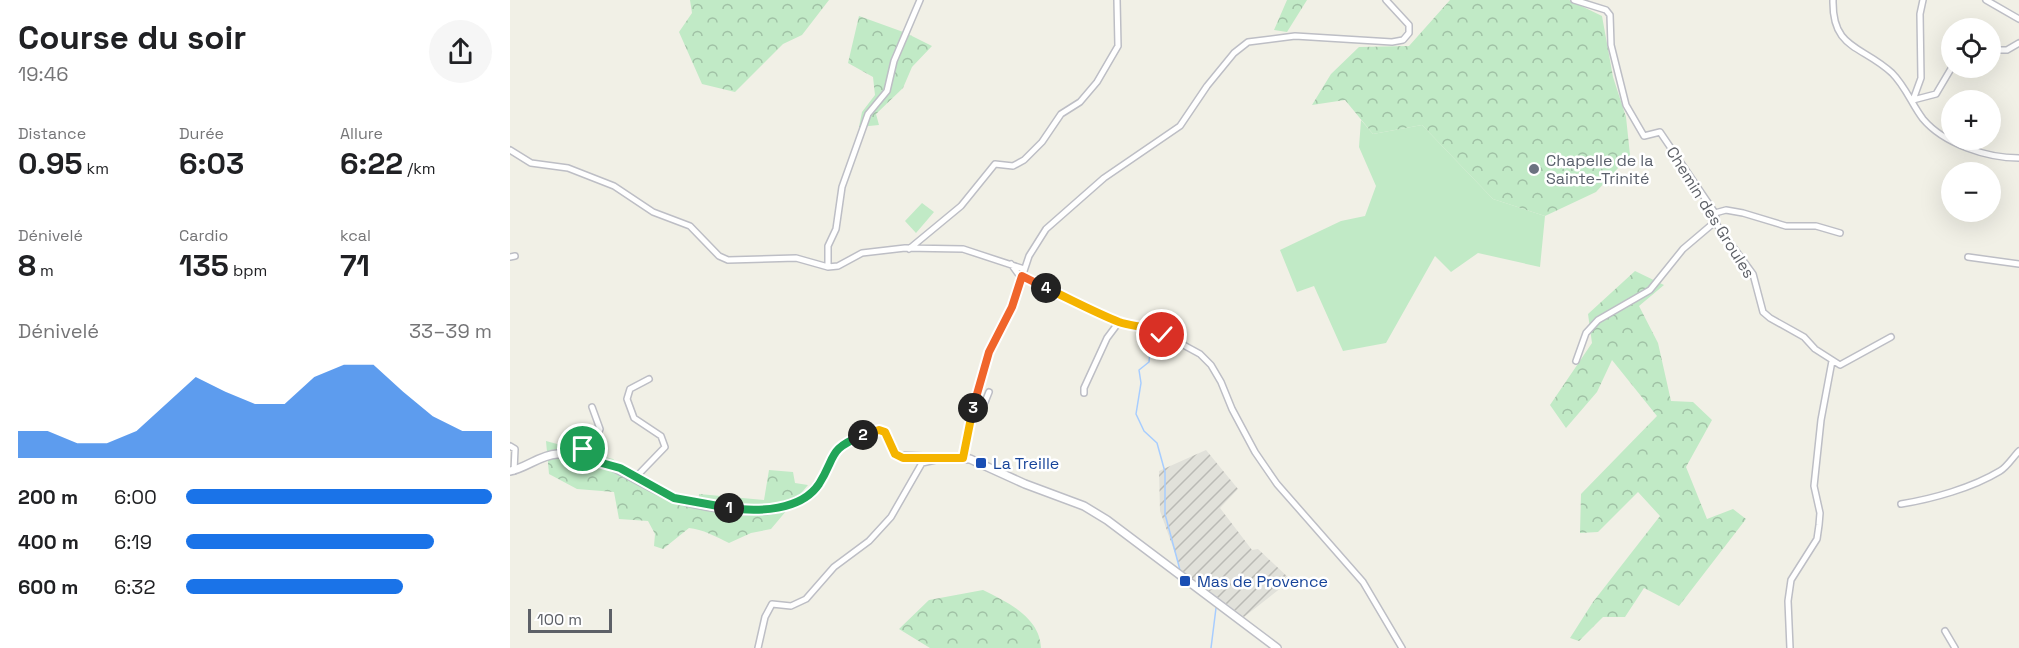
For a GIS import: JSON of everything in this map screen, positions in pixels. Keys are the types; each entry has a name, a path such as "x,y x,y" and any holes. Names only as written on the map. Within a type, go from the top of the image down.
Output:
{"street":[{"path":"828,267 828,246 836,229 842,187 868,114 887,91 894,61 920,0"},
{"path":"909,249 961,206 996,164 1012,166 1024,160 1042,142 1061,114 1080,102 1089,93 1117,51 1117,0"},
{"path":"963,458 975,400 989,352 1012,307 1029,256 1046,229 1069,207 1131,158 1180,126 1207,86 1234,53 1244,45 1295,36 1403,40 1409,33 1409,25 1386,0"},
{"name":"Chemin des Groules","path":"1574,0 1606,10 1610,15 1611,45 1626,105 1644,136 1660,132 1664,136 1715,213 1716,221 1753,274 1763,312 1804,337 1832,361"},
{"path":"1833,0 1833,17 1839,35 1892,73 1929,126 1952,140 1990,154 2019,158"},
{"path":"1913,100 1921,78 1920,14 1923,0"},
{"path":"1986,0 2019,19"},
{"path":"2001,50 2007,50 2019,43"},
{"path":"1913,100 1936,94 1945,78"},
{"path":"510,150 531,163 568,168 614,186 653,212 690,226 719,256 728,260 796,258 828,267 838,266 862,252 963,249 1024,269"},
{"path":"1715,213 1726,210 1786,226 1816,226 1840,232"},
{"path":"1576,362 1586,333 1598,320 1650,290 1683,249 1716,221"},
{"path":"1013,265 1029,256"},
{"path":"1968,258 2019,264"},
{"path":"1013,265 1022,276 1119,322 1140,329 1154,329 1200,354 1211,365 1255,452 1277,484 1364,582 1402,648"},
{"path":"1084,393 1084,388 1107,338 1119,322"},
{"path":"1790,648 1788,602 1791,580 1817,538 1820,513 1814,486 1821,420 1832,361 1840,365 1891,337"},
{"path":"636,477 665,447 661,436 634,418 627,399 630,389 649,379"},
{"path":"975,400 985,402 989,392"},
{"path":"580,457 583,449 594,441 600,429 592,407"},
{"path":"510,446 515,449 512,471 555,454 580,457 607,463 674,498 689,502 763,510 782,507 811,493 838,447 873,431 885,432 899,456 963,458 981,463 1025,484 1075,501 1097,513 1277,648"},
{"path":"1901,504 1920,502 1955,491 2001,471 2019,451"},
{"path":"758,648 771,606 790,606 806,599 834,567 862,547 883,527 922,463 942,458"},
{"path":"1945,631 1955,648"}],"shaded area":[{"path":"1206,450 1238,489 1220,508 1252,550 1258,549 1291,580 1244,617 1181,570 1160,511 1159,471"}],"green space":[{"path":"690,0 829,0 802,35 783,44 735,92 702,84 679,32 692,13"},
{"path":"1287,0 1307,0 1287,32 1274,30"},
{"path":"1450,0 1569,0 1602,16 1613,77 1626,117 1630,155 1596,192 1545,216 1493,199 1422,125 1373,134 1345,100 1312,105 1331,74 1359,47 1409,46"},
{"path":"859,16 906,33 932,46 912,67 903,88 876,114 879,125 859,127 862,112 875,95 873,77 848,63"},
{"path":"1361,120 1373,134 1422,125 1493,199 1545,216 1540,267 1478,253 1451,272 1435,256 1386,343 1343,351 1314,286 1297,292 1280,250 1341,221 1365,216 1376,186 1359,147"},
{"path":"922,203 934,212 916,233 905,221"},
{"path":"1635,271 1664,285 1639,306 1658,343 1671,401 1693,402 1712,420 1686,467 1707,519 1733,509 1746,519 1679,606 1644,588 1625,617 1603,617 1579,641 1570,638 1593,602 1660,516 1638,492 1598,532 1580,533 1581,494 1657,416 1612,360 1597,392 1566,428 1550,405 1592,343 1588,314"},
{"path":"546,441 613,459 633,478 698,506 699,494 764,500 769,470 793,472 795,483 808,485 771,529 751,533 729,543 689,528 663,549 654,546 655,534 648,521 619,519 614,492 577,489 549,474"},
{"path":"983,590 1012,605 1029,619 1039,637 1041,648 930,648 899,629 929,600"}],"waterway":[{"path":"1151,338 1149,362 1139,370 1141,383 1136,414 1144,431 1157,443 1165,472 1165,514 1180,570"},
{"path":"1211,648 1216,608"}],"place":[{"name":"Chapelle de la Sainte-Trinité","path":"1534,169"},
{"name":"La Treille","path":"981,463"},
{"name":"Mas de Provence","path":"1185,581"}],"route":[{"path":"583,449 580,457 620,468 674,498 746,510 782,507 811,493 838,447 873,431 885,432 895,454 903,458 963,458 979,383 993,343 1012,307 1022,276 1119,322 1140,329 1154,329 1162,335"}]}
